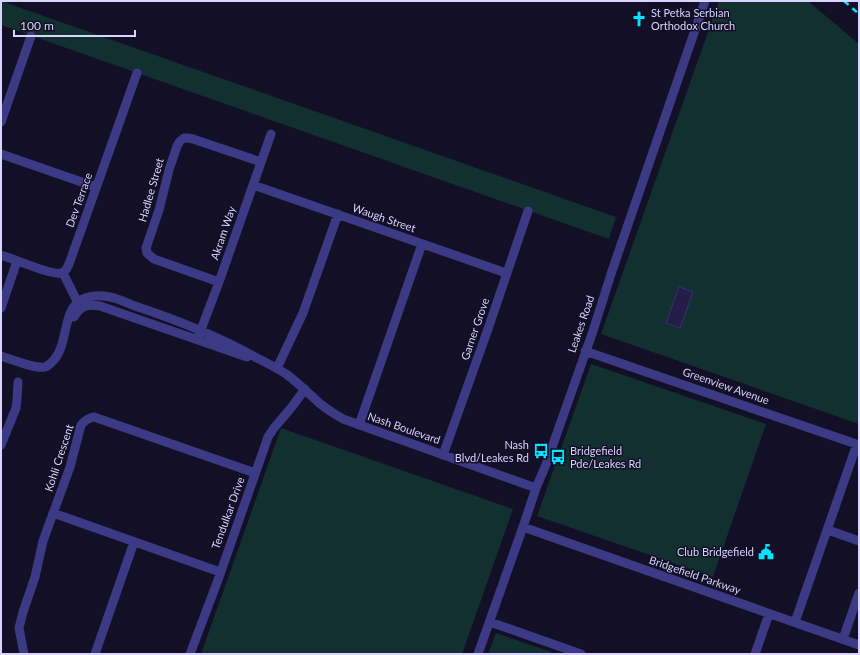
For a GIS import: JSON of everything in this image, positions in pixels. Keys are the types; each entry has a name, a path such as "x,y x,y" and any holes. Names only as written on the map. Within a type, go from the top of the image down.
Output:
{"street":[{"name":"Leakes Road","path":"478,654 592,334 612,271 705,1"},
{"path":"1,122 31,36"},
{"name":"Dev Terrace","path":"63,273 68,268 137,73"},
{"name":"Akram Way","path":"197,340 271,134"},
{"name":"Hadlee Street","path":"219,282 154,259 147,253 146,248 159,210 169,170 177,146 184,138 188,138 261,162"},
{"path":"1,154 96,187"},
{"name":"Waugh Street","path":"253,185 506,273"},
{"name":"Garner Grove","path":"443,455 528,211"},
{"path":"277,368 303,313 338,214"},
{"path":"359,425 422,244"},
{"path":"1,255 51,272 60,274 63,273 79,305 74,306 71,311 58,355 49,365 44,367 29,365 1,356"},
{"path":"1,308 17,260"},
{"name":"Nash Boulevard","path":"79,305 89,296 96,295 113,298 201,330 240,348 277,368 305,389 315,400 343,419 536,488"},
{"name":"Nash Boulevard","path":"79,305 92,304 110,308 277,368"},
{"name":"Greenview Avenue","path":"585,351 858,444"},
{"path":"1,445 16,408 18,382"},
{"name":"Tendulkar Drive","path":"190,654 268,437 305,389"},
{"name":"Kohli Crescent","path":"24,654 19,628 23,612 35,577 43,541 70,467 81,425 84,420 94,417 255,474"},
{"path":"796,622 858,444"},
{"path":"53,513 220,572"},
{"name":"Bridgefield Parkway","path":"523,528 859,645"},
{"path":"828,530 859,541"},
{"path":"94,654 134,542"},
{"path":"843,639 859,593"},
{"path":"755,654 769,614"},
{"path":"490,622 581,654"},
{"path":"855,654 859,645"}],"green space":[{"path":"1,1 616,217 609,239 1,25"},
{"path":"719,1 808,1 859,44 859,424 601,334"},
{"path":"591,364 766,424 713,577 537,516"},
{"path":"281,428 513,509 462,654 201,654"},
{"path":"496,633 557,654 488,654"}],"building":[{"path":"679,287 693,292 680,328 666,323"}],"railway":[{"path":"844,1 859,14"}],"place":[{"name":"St Petka Serbian Orthodox Church","path":"639,19"},
{"name":"Nash Blvd/Leakes Rd","path":"541,451"},
{"name":"Bridgefield Pde/Leakes Rd","path":"558,457"},
{"name":"Club Bridgefield","path":"766,552"}]}
